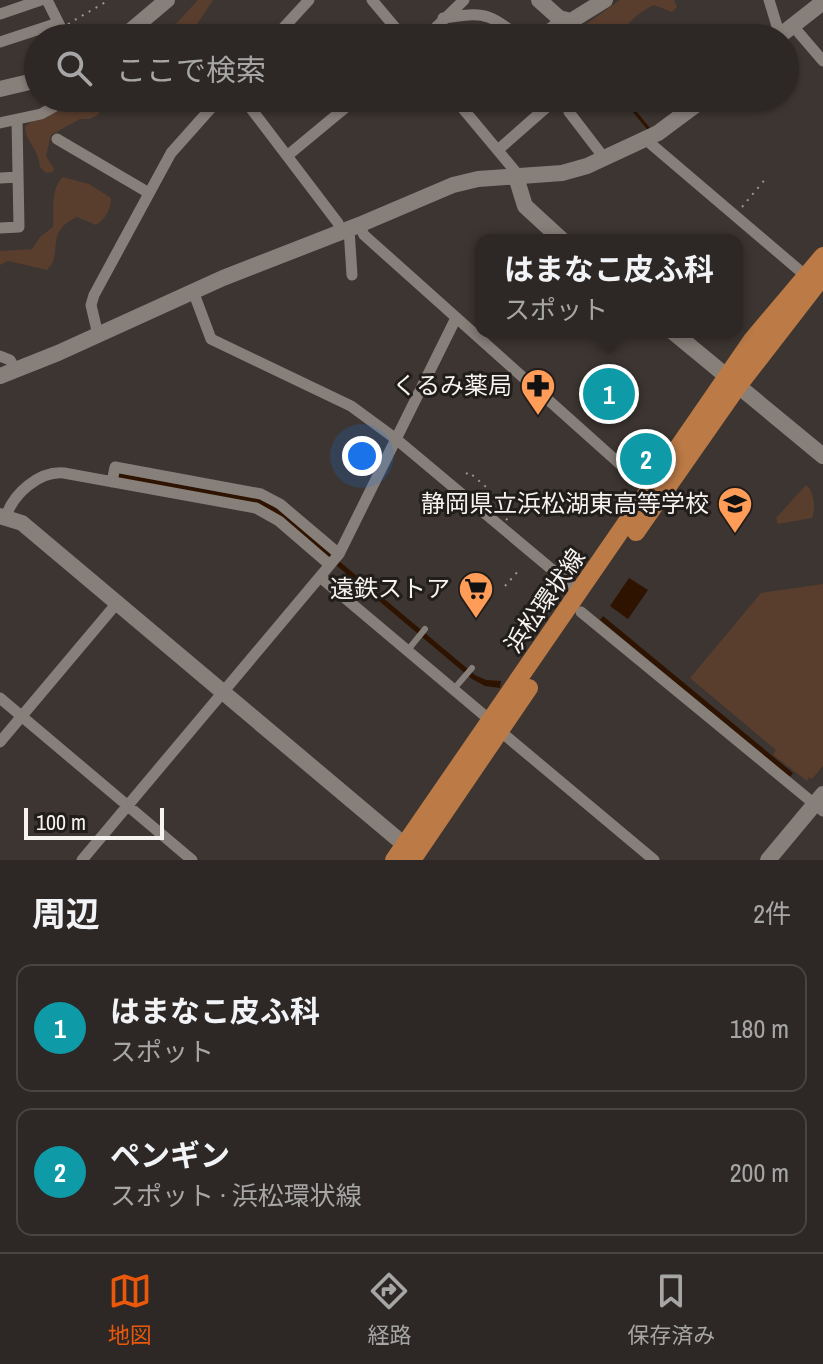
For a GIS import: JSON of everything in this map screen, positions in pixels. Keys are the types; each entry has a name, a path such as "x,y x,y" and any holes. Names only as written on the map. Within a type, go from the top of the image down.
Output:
{"main road":[{"name":"浜松環状線","path":"496,726 581,612 733,381 752,340 817,282 823,256"},
{"name":"浜松環状線","path":"410,856 580,593 650,491 733,381"}],"street":[{"path":"0,14 44,0 63,24"},
{"path":"139,24 167,0"},
{"path":"287,24 309,0"},
{"path":"372,0 392,24"},
{"path":"438,24 464,0"},
{"path":"539,0 560,19 577,19 605,0"},
{"path":"769,0 779,24"},
{"path":"795,24 823,2"},
{"path":"443,18 487,16 499,24"},
{"path":"557,24 560,19"},
{"path":"0,42 24,35"},
{"path":"799,44 823,61"},
{"path":"0,89 24,83"},
{"path":"0,123 45,112"},
{"path":"98,335 92,300 171,153 208,112"},
{"path":"254,112 338,223 364,235 475,335"},
{"path":"287,156 340,112"},
{"path":"466,112 515,171 525,206 555,234"},
{"path":"498,150 541,112"},
{"path":"569,112 605,159"},
{"path":"8,372 193,291 461,182 562,173 605,159 648,138 685,112"},
{"path":"0,228 19,227 17,120"},
{"path":"648,138 817,282"},
{"path":"57,139 149,193"},
{"path":"0,178 18,177"},
{"path":"350,229 352,275"},
{"path":"193,291 211,339 346,403 396,439 580,593"},
{"path":"82,860 339,554 456,318"},
{"path":"478,338 650,491"},
{"path":"680,338 823,456"},
{"path":"0,356 10,360 8,372"},
{"path":"112,482 115,467 261,494 280,504 339,554"},
{"path":"330,565 279,521 256,508 64,473 48,473 33,481 3,516 22,523 410,856"},
{"path":"320,577 654,860"},
{"path":"0,742 117,603"},
{"path":"581,612 820,803 768,860"},
{"path":"0,698 192,860"}],"lane":[{"path":"407,651 423,632"},
{"path":"453,690 469,671"}],"path":[{"path":"63,24 109,0"},
{"path":"735,215 767,177"},
{"path":"466,474 469,472 486,487"},
{"path":"505,586 520,569"}],"shaded area":[{"path":"198,0 213,0 197,24 176,24"},
{"path":"620,0 674,0 677,7 672,12 654,5 629,24 586,24"},
{"path":"50,112 100,112 51,135 46,156 54,169 46,173 40,167 25,127"},
{"path":"63,177 89,184 111,198 105,218 96,225 77,217 67,223 57,236 52,263 47,270 8,261 0,265 0,251 32,249 40,237 53,227 54,194"},
{"path":"117,473 259,499 277,508 333,555 329,559 274,512 116,478"},
{"path":"806,485 814,500 812,518 778,524 776,518"},
{"path":"339,561 475,675 501,681 500,688 485,686 472,679 336,565"},
{"path":"629,578 648,590 628,619 610,606"},
{"path":"823,584 823,766 807,781 773,755 776,750 690,678 761,593"},
{"path":"603,616 793,773 790,777 600,620"}],"waterway":[{"path":"635,112 648,128"}],"place":[{"name":"はまなこ皮ふ科","path":"609,394"},
{"name":"くるみ薬局","path":"538,417"},
{"name":"ペンギン","path":"646,459"},
{"name":"静岡県立浜松湖東高等学校","path":"735,535"},
{"name":"遠鉄ストア","path":"476,620"}]}
